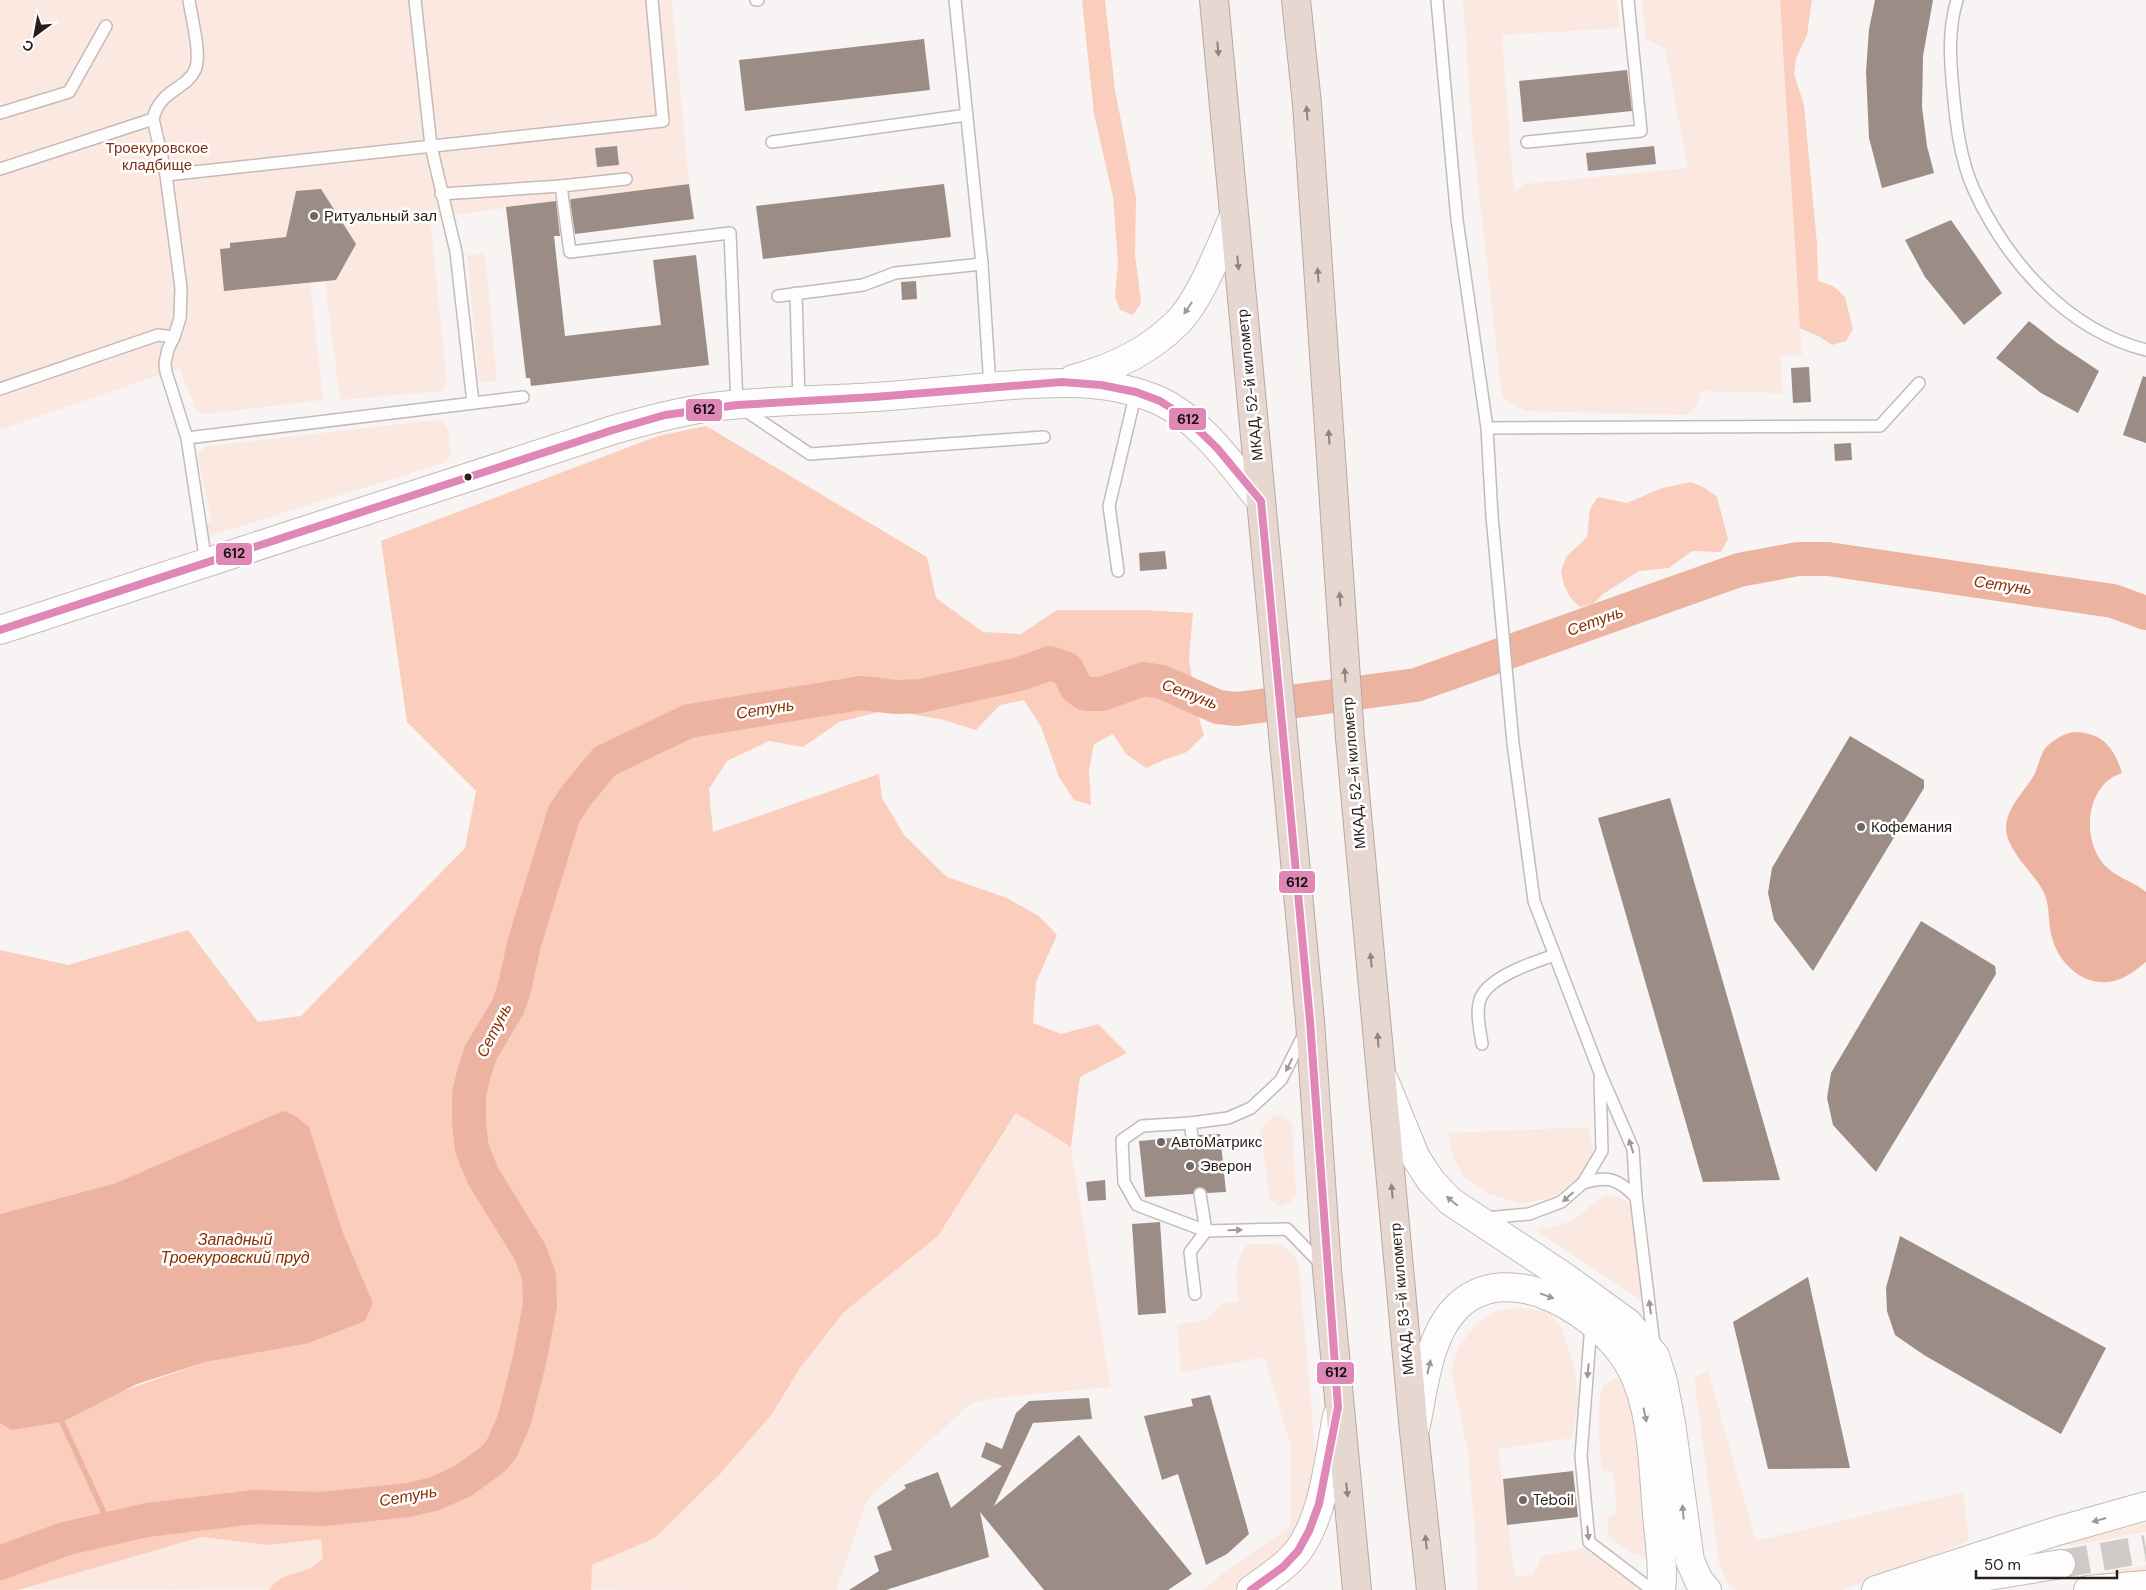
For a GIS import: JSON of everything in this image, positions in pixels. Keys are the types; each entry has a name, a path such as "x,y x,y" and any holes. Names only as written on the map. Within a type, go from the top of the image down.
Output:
{"highway":[{"name":"МКАД, 52-й километр","path":"1214,0 1233,218 1277,655 1283,745 1310,1015"},
{"name":"МКАД, 52-й километр","path":"1296,0 1307,104 1350,738 1376,1008"},
{"name":"МКАД, 53-й километр","path":"1376,1008 1380,1071 1414,1431 1431,1590"},
{"path":"1310,1015 1338,1407 1357,1590"}],"street":[{"path":"1062,382 1098,372 1140,352 1178,323 1195,298 1212,267 1233,218"},
{"path":"0,630 41,613 206,563 613,430 665,415 737,405 874,397 1062,382 1101,385 1136,392 1160,402 1185,417 1217,448 1261,501"},
{"path":"1380,1071 1416,1158 1431,1181 1450,1202 1566,1278 1628,1323 1655,1356 1663,1380 1671,1422 1690,1561 1699,1581 1707,1590"},
{"path":"1414,1431 1434,1348 1445,1323 1456,1308 1472,1296 1492,1289 1512,1287 1542,1294 1567,1304 1592,1322 1609,1338 1632,1370 1641,1394 1650,1435 1661,1553 1660,1590"},
{"path":"1251,1590 1283,1567 1298,1551 1309,1531 1319,1504 1338,1407"},
{"path":"1876,1590 2044,1535 2146,1506"},
{"path":"1915,1590 1927,1586 2061,1564 1959,1590"},
{"path":"2088,1590 2146,1585"}],"lane":[{"path":"189,0 197,63 192,75 165,96 153,119 166,175 181,288 180,318 168,349 165,363 166,372 188,438 206,563"},
{"path":"415,0 431,146 456,252 473,403"},
{"path":"166,175 663,121 652,0"},
{"path":"955,0 982,264 990,387"},
{"path":"1437,0 1457,220 1487,428 1492,516 1513,743 1534,901 1600,1073 1633,1149 1636,1197 1655,1356"},
{"path":"1528,142 1641,131 1628,0"},
{"path":"1957,0 1951,19 1950,52 1957,135 1973,188 1992,223 2030,277 2079,321 2123,344 2146,350"},
{"path":"0,114 69,92 106,26"},
{"path":"772,142 967,115"},
{"path":"0,169 153,119"},
{"path":"442,194 561,186 626,179"},
{"path":"561,186 570,252 730,233 737,405 810,454 1044,437"},
{"path":"778,296 863,285 896,273 982,264"},
{"path":"796,293 799,401"},
{"path":"0,388 158,335 174,337"},
{"path":"1487,428 1880,426 1919,383"},
{"path":"1118,571 1109,506 1136,392"},
{"path":"188,438 523,397"},
{"path":"1482,1044 1478,1018 1481,997 1496,981 1514,970 1555,955"},
{"path":"1310,1015 1281,1080 1251,1108 1228,1118 1142,1126 1122,1140 1124,1182 1137,1205 1206,1231 1287,1229 1327,1270"},
{"path":"1476,1219 1529,1214 1561,1202 1583,1183 1602,1151 1600,1073"},
{"path":"1190,1123 1192,1136"},
{"path":"1583,1183 1599,1178 1615,1180 1625,1186 1636,1197"},
{"path":"1195,1294 1190,1252 1206,1231 1200,1194"},
{"path":"1592,1322 1581,1456 1589,1542 1652,1590"}],"green space":[{"name":"Троекуровское кладбище","path":"0,0 672,0 689,184 430,218 447,382 441,391 340,400 325,282 310,283 323,400 205,414 196,409 179,368 0,430"},
{"path":"1463,0 1617,0 1620,28 1502,35 1514,194 1524,184 1688,168 1665,49 1646,39 1642,0 1780,0 1802,355 1780,356 1783,393 1701,391 1697,405 1688,415 1525,411 1502,397 1472,131"},
{"path":"485,253 497,381 479,382 467,255"},
{"path":"435,420 444,422 448,430 451,455 446,462 209,536 205,536 195,525 212,521 198,459 199,452 207,446"},
{"path":"1017,1113 1071,1147 1111,1387 993,1398 971,1403 876,1491 866,1503 836,1590 18,1589 201,1537 269,1545 772,1414 800,1368 844,1312 938,1236"},
{"path":"1274,1115 1283,1116 1292,1123 1296,1195 1290,1202 1280,1207 1270,1198 1260,1130"},
{"path":"1589,1127 1593,1153 1576,1181 1553,1197 1521,1204 1489,1194 1464,1177 1453,1157 1448,1133"},
{"path":"1608,1195 1622,1198 1631,1206 1644,1302 1536,1230 1569,1222 1596,1201"},
{"path":"1248,1244 1273,1244 1285,1247 1295,1257 1299,1266 1316,1460 1309,1512 1292,1542 1260,1574 1235,1590 1203,1590 1227,1570 1291,1526 1291,1447 1264,1357 1181,1373 1177,1324 1205,1320 1221,1304 1238,1301 1238,1264"},
{"path":"1520,1308 1548,1311 1560,1325 1575,1370 1578,1404 1572,1438 1498,1449 1515,1576 1533,1575 1542,1556 1585,1548 1634,1586 1635,1590 1477,1590 1476,1548 1468,1453 1451,1370 1458,1348 1474,1326 1497,1311"},
{"path":"1708,1371 1756,1541 1963,1492 1969,1541 1843,1590 1736,1590 1728,1584 1719,1563 1694,1377"},
{"path":"1616,1378 1628,1383 1636,1403 1652,1551 1644,1557 1632,1553 1609,1537 1607,1517 1617,1513 1613,1472 1602,1471 1599,1412 1602,1390 1605,1384"},
{"path":"2146,1523 2146,1532 2069,1546 2068,1543"},
{"path":"2146,1565 2146,1574 2075,1579 2075,1577"}],"shaded area":[{"path":"1082,0 1105,0 1115,90 1136,198 1135,255 1141,303 1133,315 1120,310 1115,296 1118,263 1113,197 1094,114"},
{"path":"1780,0 1812,0 1807,35 1796,58 1794,74 1804,105 1817,244 1818,281 1833,286 1845,297 1853,329 1846,341 1832,345 1800,328"},
{"path":"706,426 927,557 936,598 983,632 1021,634 1057,610 1144,610 1193,613 1189,658 1196,708 1204,735 1187,752 1146,768 1126,754 1113,734 1094,744 1089,770 1091,805 1074,800 1059,777 1041,727 1024,700 1000,705 976,730 940,719 886,710 839,722 803,747 769,741 727,761 709,789 713,832 879,774 882,798 904,835 947,877 1007,898 1039,916 1057,935 1036,982 1033,1023 1061,1034 1098,1024 1127,1053 1080,1077 1071,1147 1016,1113 938,1236 844,1312 800,1368 772,1414 720,1474 655,1538 592,1565 591,1590 269,1590 274,1583 281,1579 317,1564 323,1558 321,1539 269,1545 201,1537 18,1590 0,1590 0,1423 11,1430 206,1362 306,1344 373,1304 342,1230 116,1183 0,1214 0,950 68,965 188,930 258,1022 301,1016 465,848 476,791 407,722 381,541 658,436"},
{"path":"1691,482 1705,488 1717,497 1728,539 1721,552 1692,551 1669,568 1639,571 1603,594 1593,604 1580,607 1570,597 1564,585 1561,571 1566,557 1587,537 1590,509 1598,497 1627,503 1662,488"}],"water":[{"path":"2073,732 2092,735 2105,743 2115,756 2122,773 2110,779 2101,788 2095,799 2090,825 2095,851 2106,867 2146,892 2146,962 2127,976 2114,981 2094,981 2085,978 2076,973 2062,959 2051,935 2048,905 2044,893 2016,854 2006,828 2012,807 2034,775 2044,750 2057,738"},
{"name":"Западный Троекуровский пруд","path":"283,1111 294,1115 309,1127 342,1230 373,1303 365,1321 306,1344 206,1362 137,1384 62,1422 11,1430 0,1423 0,1214 116,1183"}],"building":[{"path":"1875,0 1933,0 1923,56 1922,107 1927,146 1934,173 1882,188 1869,138 1866,72 1869,29"},
{"path":"924,39 930,90 745,111 739,60"},
{"path":"1627,70 1632,111 1523,122 1519,81"},
{"path":"617,146 619,165 597,167 595,148"},
{"path":"1654,146 1656,164 1588,171 1586,153"},
{"path":"689,184 694,219 575,234 570,200 572,199"},
{"path":"944,184 951,237 763,259 756,206"},
{"path":"321,189 356,244 336,280 224,291 220,249 230,248 230,243 286,237 296,191"},
{"path":"556,201 560,236 554,236 565,336 661,325 653,260 696,255 709,365 531,386 530,378 526,378 506,207"},
{"path":"1951,220 2002,293 1964,325 1925,277 1905,240"},
{"path":"916,281 917,299 902,300 901,282"},
{"path":"2029,321 2057,343 2099,371 2078,413 2041,393 1996,358"},
{"path":"1809,367 1811,402 1793,403 1791,368"},
{"path":"2143,376 2146,377 2146,443 2123,435"},
{"path":"1851,443 1852,460 1835,461 1834,444"},
{"path":"1165,551 1167,569 1140,571 1139,553"},
{"path":"1850,736 1924,780 1924,788 1813,971 1774,920 1768,893 1770,880 1772,868"},
{"path":"1670,798 1780,1180 1703,1182 1598,818"},
{"path":"1921,921 1995,966 1996,974 1876,1172 1833,1125 1827,1098 1831,1073"},
{"path":"1220,1134 1226,1192 1207,1193 1205,1189 1199,1187 1195,1189 1193,1194 1145,1197 1139,1141 1184,1137 1186,1141 1193,1143 1197,1142 1199,1135"},
{"path":"1105,1180 1106,1200 1088,1201 1086,1182"},
{"path":"1160,1222 1166,1313 1138,1315 1132,1224"},
{"path":"1900,1236 2106,1348 2061,1434 1924,1355 1895,1335 1887,1311 1886,1288"},
{"path":"1808,1277 1850,1468 1768,1469 1733,1322"},
{"path":"1210,1395 1249,1534 1227,1554 1206,1565 1178,1474 1162,1480 1144,1416 1193,1406 1191,1399"},
{"path":"1089,1398 1092,1419 1033,1423 994,1506 1079,1435 1192,1574 1168,1590 1044,1590 980,1512 989,1557 886,1590 849,1590 879,1571 874,1556 892,1550 877,1507 906,1488 904,1485 938,1472 951,1508 1002,1466 981,1457 986,1442 1002,1449 1016,1413 1029,1401"},
{"path":"1573,1471 1578,1517 1507,1525 1503,1479"}],"waterway":[{"name":"Сетунь","path":"0,1563 64,1539 147,1520 255,1507 323,1509 408,1500 434,1494 463,1481 492,1460 501,1450 514,1421 530,1358 540,1305 539,1276 530,1252 483,1176 472,1149 469,1124 469,1094 474,1073 481,1052 508,1007 515,986 524,944 564,814 576,796 605,761 689,721 861,693 896,697 920,696 1020,674 1050,663 1067,669 1076,687 1086,694 1102,694 1144,679 1162,682 1218,707 1237,709 1416,685 1739,570 1798,559 1828,559 2113,601 2146,613"},
{"path":"62,1422 111,1528"}],"tunnel":[{"path":"2061,1564 2146,1549"}],"transit line":[{"name":"612","path":"0,630 613,430 665,415 737,405 874,397 1062,382 1101,385 1136,392 1160,401 1185,417 1217,448 1261,501 1310,1021 1338,1407 1319,1504 1309,1531 1298,1551 1283,1567 1251,1590"}],"place":[{"name":"Ритуальный зал","path":"314,216"},
{"name":"Кофемания","path":"1861,827"},
{"name":"АвтоМатрикс","path":"1161,1142"},
{"name":"Эверон","path":"1190,1166"},
{"name":"Teboil","path":"1523,1500"}]}
